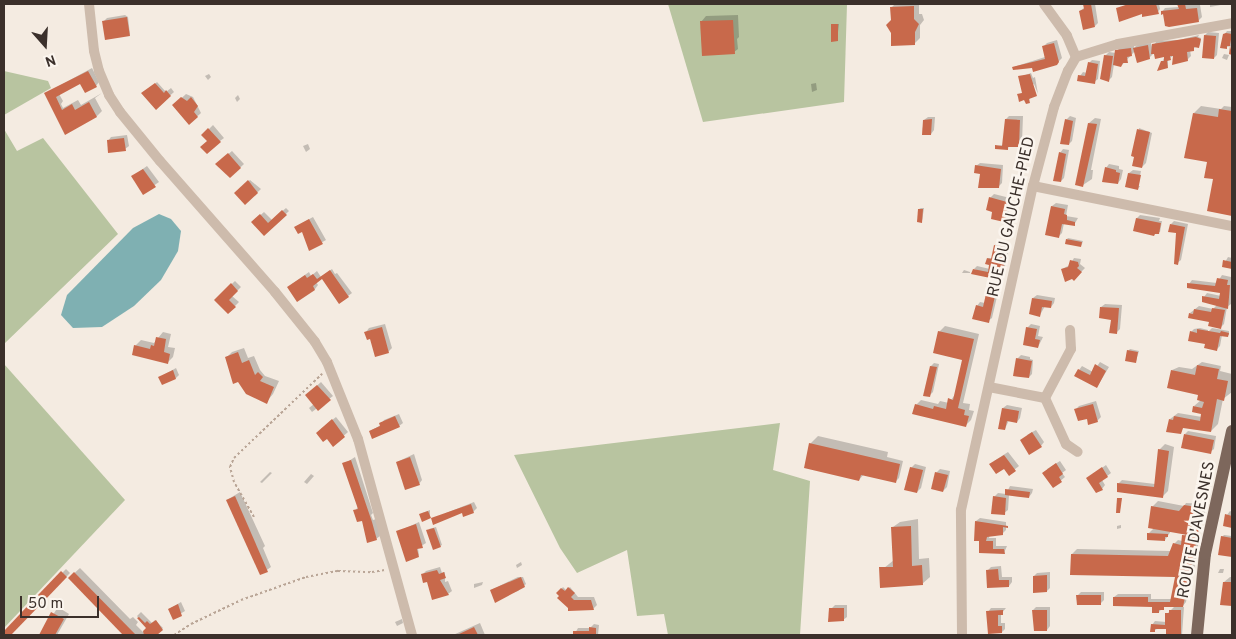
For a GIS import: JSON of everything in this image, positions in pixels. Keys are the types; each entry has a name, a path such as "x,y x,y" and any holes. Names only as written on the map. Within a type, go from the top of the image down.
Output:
{"main road":[{"name":"ROUTE D'AVESNES","path":"1197,635 1205,554 1229,462 1232,431"}],"street":[{"path":"89,4 94,51 99,71 109,95 120,112 160,161 275,292 315,342 329,367 358,439 412,635"},
{"path":"1044,4 1067,36 1076,57 1118,44 1232,23"},
{"name":"RUE DU GAUCHE-PIED","path":"962,635 961,510 1033,186 1054,107 1068,71 1076,57"},
{"path":"1033,186 1232,226"},
{"path":"1045,398 1071,349 1070,330"},
{"path":"989,388 1045,398"},
{"path":"1045,398 1066,444 1078,452"}],"path":[{"path":"254,517 234,482 230,467 234,458 329,367"},
{"path":"174,635 191,624 241,600 306,577 338,570 372,572 394,569"}],"green space":[{"path":"668,4 847,4 844,102 703,122"},
{"path":"4,71 48,81 51,88 4,115"},
{"path":"4,129 17,151 43,138 118,234 4,344"},
{"path":"4,364 125,500 4,628"},
{"path":"780,423 773,470 810,481 800,635 668,635 664,614 637,616 627,550 577,573 560,548 514,455"}],"water":[{"path":"159,214 171,219 181,231 178,251 161,280 134,306 102,327 73,328 61,315 67,295 133,228"}],"building":[{"path":"1083,4 1091,4 1095,27 1083,30 1079,11 1084,9"},
{"path":"1129,4 1156,4 1159,14 1142,17 1142,14 1119,22 1116,8"},
{"path":"1177,4 1185,4 1186,9 1197,8 1199,22 1165,26 1161,11 1179,9"},
{"path":"914,6 914,19 919,24 915,32 915,45 891,46 891,33 886,25 891,20 890,7"},
{"path":"127,17 130,36 105,40 102,21"},
{"path":"733,20 735,54 702,56 700,21"},
{"path":"831,24 838,24 838,41 831,42"},
{"path":"1223,34 1232,34 1230,45 1232,55 1229,54 1230,46 1227,46 1227,49 1220,48"},
{"path":"1204,35 1216,36 1214,59 1202,58"},
{"path":"1196,37 1201,39 1199,48 1194,47 1194,51 1187,52 1188,61 1172,65 1173,56 1170,56 1171,60 1167,61 1168,68 1157,71 1161,61 1164,61 1164,57 1155,59 1154,54 1151,54 1152,44"},
{"path":"1054,43 1059,62 1057,65 1033,72 1032,68 1013,70 1012,67 1045,59 1042,46"},
{"path":"1148,45 1150,59 1137,63 1133,48"},
{"path":"1131,48 1132,56 1127,57 1128,63 1123,63 1121,67 1113,65 1115,50"},
{"path":"1104,55 1113,56 1109,82 1100,79"},
{"path":"1088,62 1098,64 1095,84 1077,81 1078,75 1085,76"},
{"path":"88,71 97,87 85,93 80,84 56,97 62,110 72,104 75,110 89,102 97,117 65,135 44,93"},
{"path":"1030,74 1037,96 1029,99 1030,103 1026,104 1024,100 1019,102 1017,94 1022,93 1018,76"},
{"path":"155,83 164,93 166,90 171,96 156,110 141,93"},
{"path":"181,97 187,101 191,97 198,106 194,112 198,117 189,125 172,105"},
{"path":"1219,109 1232,111 1232,216 1207,211 1213,179 1204,178 1207,162 1184,158 1193,113 1218,117"},
{"path":"932,119 931,135 922,135 923,120"},
{"path":"1005,119 1020,120 1019,147 1008,147 1008,150 995,149 995,145 1002,146"},
{"path":"1065,119 1073,121 1069,145 1060,144"},
{"path":"1088,123 1097,124 1083,187 1075,185"},
{"path":"208,128 221,142 207,154 200,147 207,141 201,135"},
{"path":"1137,129 1150,132 1142,168 1132,166 1134,157 1131,156"},
{"path":"124,138 126,151 108,153 107,140"},
{"path":"1059,152 1066,154 1061,182 1053,181"},
{"path":"228,153 241,168 230,178 215,164"},
{"path":"975,165 1001,169 999,188 978,188 980,174 974,173"},
{"path":"1105,167 1120,173 1118,184 1102,182"},
{"path":"143,169 156,187 143,195 131,176"},
{"path":"1128,173 1141,175 1138,190 1125,187"},
{"path":"248,180 258,193 245,205 234,193"},
{"path":"989,197 1007,202 1006,220 1004,222 991,219 992,212 986,210"},
{"path":"1051,206 1065,209 1064,214 1067,215 1067,220 1075,222 1075,226 1062,224 1059,238 1045,235"},
{"path":"918,209 923,209 922,223 917,222"},
{"path":"282,210 287,215 264,236 251,222 260,214 268,223"},
{"path":"1136,218 1161,223 1159,234 1154,236 1133,231"},
{"path":"309,219 323,244 309,251 302,232 298,234 294,227"},
{"path":"1170,224 1185,227 1178,265 1174,264 1176,233 1168,232"},
{"path":"1066,239 1082,242 1081,247 1065,244"},
{"path":"994,245 1008,248 1000,280 971,274 973,269 988,272 989,265 985,264 987,258 991,259"},
{"path":"1070,260 1078,262 1079,266 1077,268 1082,272 1074,281 1072,279 1065,282 1061,269 1068,267"},
{"path":"1223,260 1232,262 1232,269 1222,267"},
{"path":"330,270 349,297 339,304 322,279 313,286 315,290 297,302 287,287 305,275 307,278 313,274 317,279"},
{"path":"1217,278 1228,280 1227,285 1230,285 1228,309 1202,302 1202,296 1219,299 1220,293 1187,288 1187,283 1215,286"},
{"path":"231,283 238,291 229,300 236,307 228,314 214,300"},
{"path":"988,285 997,287 989,323 972,319 976,305 983,307"},
{"path":"1032,298 1052,301 1051,308 1042,307 1040,317 1029,314"},
{"path":"1100,307 1119,308 1117,334 1109,333 1111,320 1099,318"},
{"path":"1212,308 1225,310 1221,329 1208,326 1209,322 1188,318 1189,313 1193,314 1194,309 1211,312"},
{"path":"382,327 389,353 375,357 370,339 367,340 364,332"},
{"path":"1026,327 1037,329 1035,339 1040,340 1038,348 1023,345"},
{"path":"1197,329 1229,333 1228,337 1220,336 1217,351 1204,348 1205,344 1188,341 1190,331 1197,333"},
{"path":"938,331 974,339 958,408 965,410 964,415 969,416 966,427 912,414 915,404 933,409 934,406 946,409 948,398 953,400 962,360 933,353"},
{"path":"156,337 166,339 164,352 170,354 168,364 132,355 134,345 150,349 151,345 154,346"},
{"path":"1127,350 1138,352 1136,363 1125,361"},
{"path":"238,352 242,363 249,360 255,375 258,372 263,377 260,381 274,387 267,404 246,394 238,382 233,384 225,357"},
{"path":"1016,358 1032,361 1029,378 1013,376"},
{"path":"1095,364 1106,371 1097,388 1074,376 1078,369 1090,375"},
{"path":"1197,365 1219,369 1217,379 1228,381 1224,401 1217,399 1211,432 1183,428 1181,434 1166,432 1169,419 1173,420 1174,416 1200,421 1201,414 1192,412 1193,406 1202,408 1204,402 1197,400 1198,395 1167,388 1171,370 1195,375"},
{"path":"930,366 937,367 930,397 923,396"},
{"path":"173,370 176,379 162,385 158,377"},
{"path":"317,385 331,400 318,411 305,395"},
{"path":"1093,404 1098,422 1088,425 1087,419 1078,421 1074,409"},
{"path":"1002,408 1019,411 1017,423 1007,421 1005,430 998,429"},
{"path":"395,416 400,427 372,439 369,431 380,426 379,423"},
{"path":"332,419 345,437 333,447 327,439 323,442 316,433"},
{"path":"1032,432 1042,447 1029,455 1020,440"},
{"path":"1184,434 1214,440 1211,454 1181,448"},
{"path":"809,443 900,464 896,483 861,475 859,481 804,468"},
{"path":"1158,449 1169,451 1163,498 1117,492 1117,483 1154,487"},
{"path":"1004,455 1016,471 1009,476 1004,469 996,474 989,464"},
{"path":"410,457 420,485 405,490 396,462"},
{"path":"351,460 377,540 367,543 362,521 357,522 353,510 358,509 342,463"},
{"path":"1056,463 1063,474 1059,477 1062,482 1053,488 1042,473"},
{"path":"910,467 923,470 917,493 904,490"},
{"path":"1102,467 1108,477 1099,483 1103,490 1096,493 1086,478"},
{"path":"935,472 948,475 943,492 931,489"},
{"path":"1005,489 1030,492 1029,498 1005,495"},
{"path":"235,496 268,572 260,575 226,500"},
{"path":"993,496 1006,498 1005,515 991,514"},
{"path":"1117,498 1122,498 1120,513 1116,513"},
{"path":"471,504 474,513 463,517 462,513 433,525 431,518"},
{"path":"1184,505 1203,508 1183,607 1164,607 1164,610 1159,610 1159,613 1152,613 1152,607 1113,606 1113,597 1148,597 1148,602 1170,602 1175,577 1070,575 1071,554 1168,556 1173,543 1181,545 1182,535 1193,536 1148,528 1151,506 1179,511"},
{"path":"428,511 431,518 422,522 419,514"},
{"path":"1225,514 1232,516 1232,528 1223,526"},
{"path":"975,521 1008,526 1008,528 1003,527 1003,535 987,537 986,541 993,541 993,549 1004,549 1005,554 979,553 979,541 974,541"},
{"path":"416,524 423,548 417,549 419,557 406,562 396,531"},
{"path":"911,526 912,566 922,565 923,585 880,588 879,567 893,567 891,527"},
{"path":"434,528 441,547 433,550 426,530"},
{"path":"1147,533 1168,534 1168,537 1165,537 1165,541 1147,540"},
{"path":"1221,536 1232,538 1232,557 1218,555"},
{"path":"998,569 999,580 1009,580 1009,587 987,588 986,570"},
{"path":"437,570 439,574 444,572 446,578 440,580 449,595 432,600 427,582 423,583 421,574"},
{"path":"61,571 67,577 44,601 38,595"},
{"path":"74,572 136,635 123,635 68,578"},
{"path":"1047,575 1047,592 1033,593 1033,576"},
{"path":"521,577 525,587 495,603 490,590"},
{"path":"1223,582 1232,582 1232,606 1220,605"},
{"path":"568,587 575,593 571,597 574,600 591,600 594,610 568,611 568,608 557,598 559,596 556,593 561,588 565,591"},
{"path":"1076,595 1101,595 1101,605 1077,605"},
{"path":"36,597 42,603 11,635 4,635 4,631"},
{"path":"178,604 182,616 173,620 168,609"},
{"path":"829,608 844,608 844,621 828,622"},
{"path":"1003,610 1003,615 998,615 998,626 1002,626 1002,633 988,634 986,611"},
{"path":"1032,610 1047,610 1047,631 1034,631"},
{"path":"1169,610 1181,610 1181,635 1166,635 1166,629 1155,629 1155,632 1150,632 1151,624 1165,625 1165,613 1169,613"},
{"path":"51,612 64,619 55,635 39,635"},
{"path":"139,617 145,623 147,621 150,624 156,620 163,630 157,635 144,635 143,631 146,628 137,618"},
{"path":"474,627 478,635 457,635"},
{"path":"589,627 596,628 596,635 573,635 573,631 589,631"}]}
